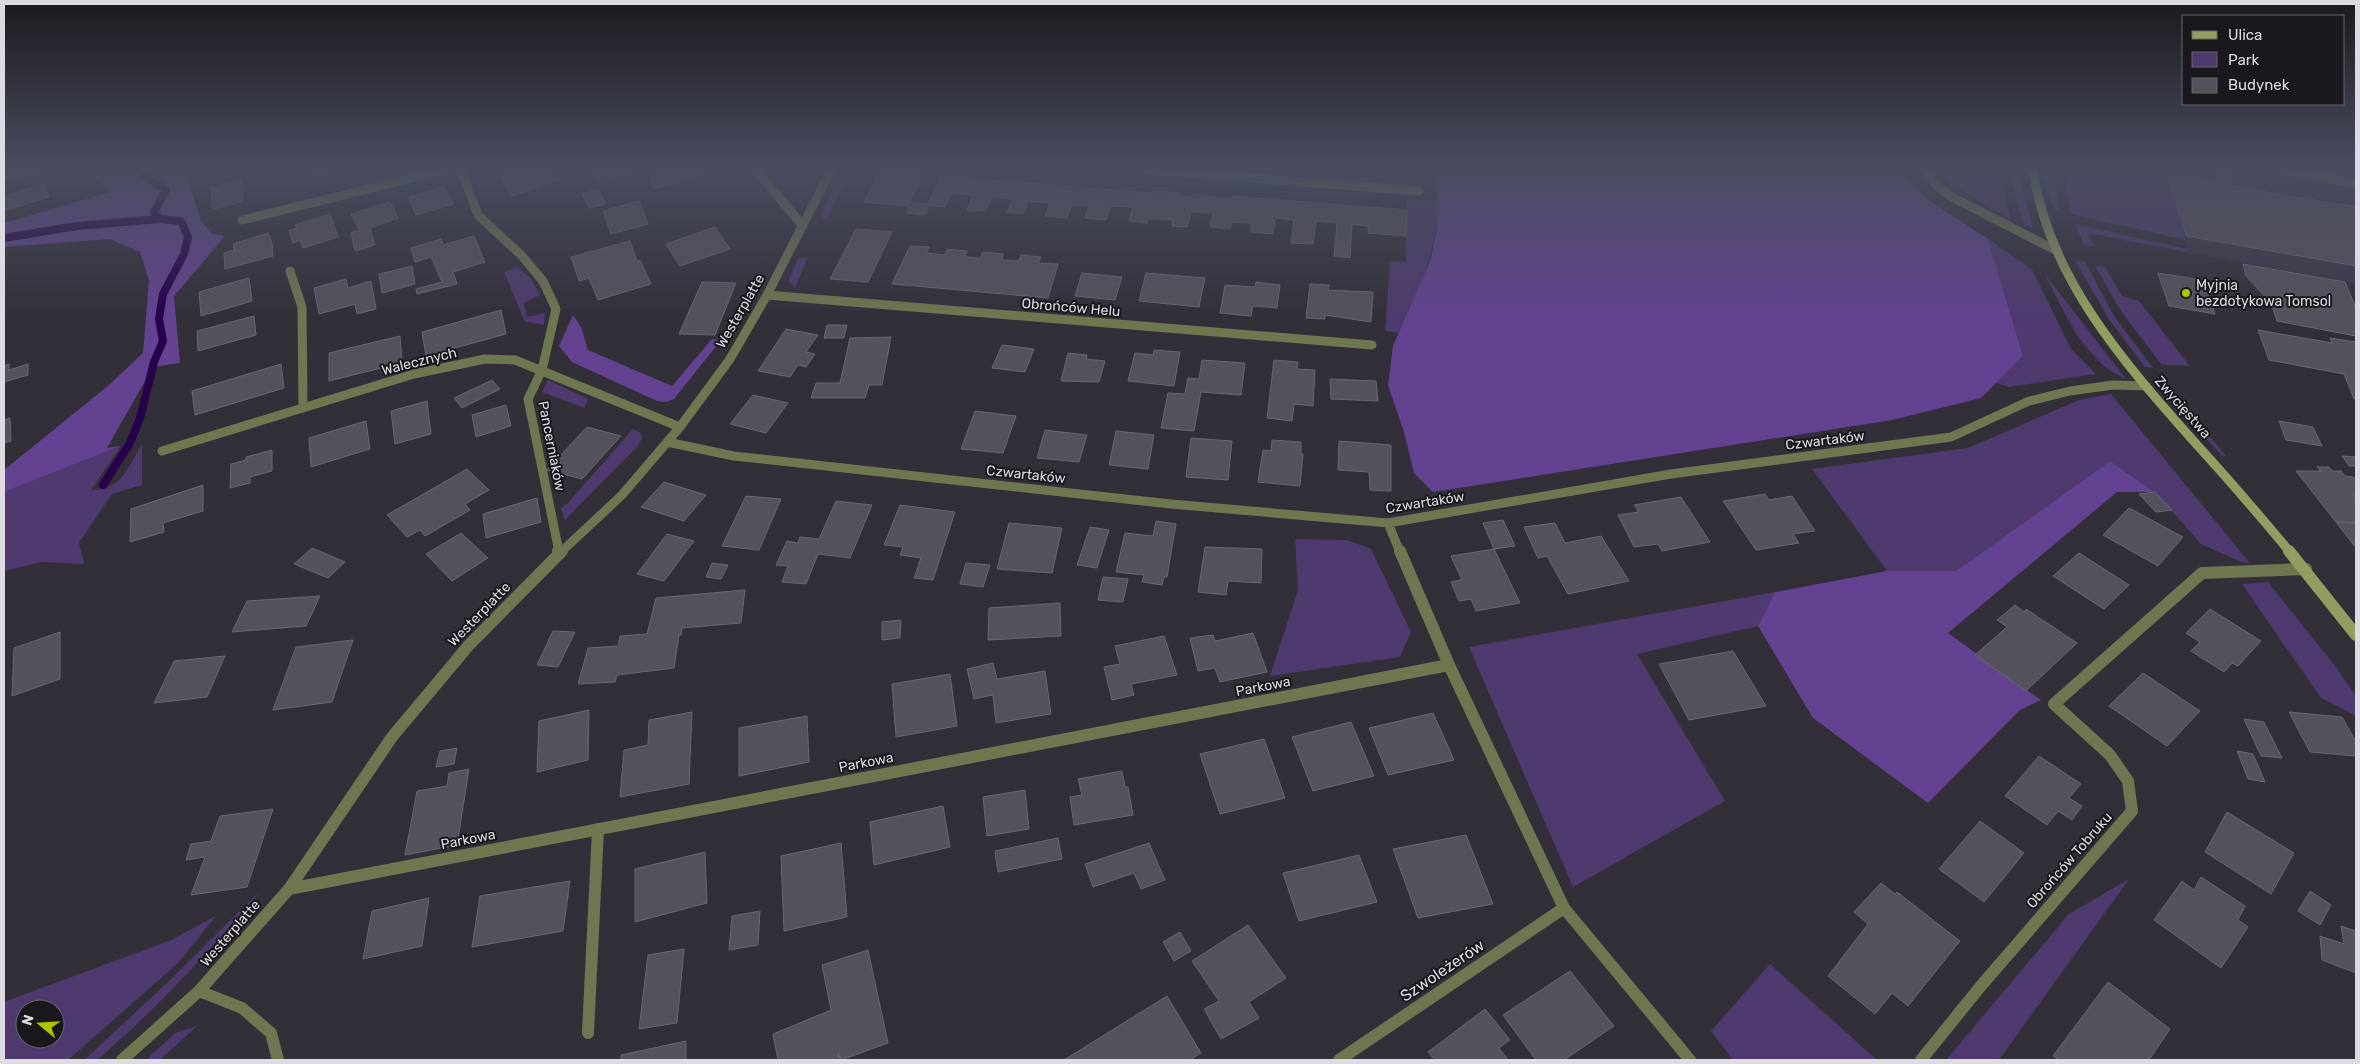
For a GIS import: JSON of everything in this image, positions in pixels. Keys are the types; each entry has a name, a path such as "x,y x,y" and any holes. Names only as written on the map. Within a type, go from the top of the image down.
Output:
{"main road":[{"name":"Zwycięstwa","path":"2045,220 2057,251 2080,295 2146,386 2306,569 2356,635"}],"street":[{"name":"Pancerniaków","path":"483,220 522,256 544,281 556,308 542,370 528,399 559,554"},
{"path":"798,220 803,226"},
{"name":"Westerplatte","path":"122,1060 199,991 288,889 392,737 470,644 559,554 622,495 680,427 730,359 767,296 806,220"},
{"path":"1996,220 2057,251"},
{"path":"290,271 302,307 303,408"},
{"name":"Obrońców Helu","path":"767,296 1372,345"},
{"name":"Walecznych","path":"162,451 414,374 485,359 515,360 680,427"},
{"name":"Czwartaków","path":"667,442 744,458 1161,502 1388,523 1670,474 1951,437 2029,401 2087,388 2113,385 2146,386"},
{"path":"1388,523 1449,665 1564,908 1690,1060"},
{"name":"Obrońców Tobruku","path":"1921,1060 1980,987 2132,811 2128,781 2110,755 2054,704 2202,573 2306,569"},
{"name":"Parkowa","path":"288,889 1449,665"},
{"path":"588,1033 598,829"},
{"name":"Szwoleżerów","path":"1340,1060 1564,908"},
{"path":"199,991 242,1008 271,1032 278,1060"}],"shaded area":[{"path":"16,220 201,220 212,234 225,236 174,296 180,363 153,367 107,448 121,446 4,492 4,470 109,385 143,353 149,280 140,252 110,239 4,247 4,223"},
{"path":"1437,220 1958,220 1988,239 2023,356 1981,398 1892,420 1433,492 1414,473 1404,432 1388,385 1393,346 1431,259"},
{"path":"2181,220 2356,220 2356,284 2187,252 2186,236"},
{"path":"573,315 581,327 588,350 672,386 712,339 721,340 674,399 666,402 657,401 572,362 559,346"},
{"path":"2110,461 2155,492 2117,492 1948,633 2041,700 2020,710 1928,803 1813,718 1758,626 1775,592 1887,571 1956,571"}],"green space":[{"path":"1407,220 1436,220 1431,254 1421,284 1399,333 1385,331 1390,261 1406,262"},
{"path":"2022,220 2031,220 2033,227 2024,226"},
{"path":"2095,220 2180,220 2186,240"},
{"path":"2075,224 2187,249 2187,252 2087,233 2094,247 2084,245"},
{"path":"1988,239 2032,269 2071,349 2096,374 2009,387 1996,383 2023,356"},
{"path":"808,257 795,288 788,281 798,259"},
{"path":"2075,260 2085,262 2114,316 2153,368 2145,367 2108,318"},
{"path":"2095,266 2105,267 2122,296 2139,301 2190,366 2162,365 2122,313"},
{"path":"517,267 531,279 540,295 524,303 527,317 545,313 544,325 525,322 504,272"},
{"path":"2044,273 2126,379 2111,371 2087,348 2068,319"},
{"path":"548,380 588,399 584,408 542,392"},
{"path":"2166,383 2226,456 2223,457 2158,385"},
{"path":"2111,394 2250,563 2241,562 2201,544 2155,492 2110,461 1956,571 1887,571 1812,469 1968,448 2079,400"},
{"path":"633,429 641,433 642,438 638,446 565,520 561,508 567,504"},
{"path":"142,444 142,485 112,494 79,543 84,564 42,562 4,571 4,492 121,446 91,490 110,486 122,476"},
{"path":"1295,539 1347,540 1371,549 1411,632 1400,657 1270,676 1298,590"},
{"path":"2268,582 2336,667 2356,696 2356,716 2321,698 2242,584"},
{"path":"1775,592 1758,626 1637,654 1725,801 1573,887 1469,647"},
{"path":"2129,879 1999,1060 1946,1060 2069,914"},
{"path":"263,888 204,956 163,999 97,1060 84,1060 167,983"},
{"path":"216,916 178,963 68,1060 4,1060 4,1002 171,940"},
{"path":"1770,964 1877,1060 1733,1060 1711,1031"},
{"path":"197,1026 160,1060 146,1060 175,1033"}],"building":[{"path":"312,220 332,220 338,237 303,248 300,240 293,243 289,231 297,228 295,225"},
{"path":"354,220 393,220 370,228 375,245 355,251 351,233 359,230"},
{"path":"606,220 646,220 648,224 611,234"},
{"path":"1129,220 1148,220 1147,223"},
{"path":"1169,220 1189,220 1187,227 1172,226 1173,220"},
{"path":"1212,220 1275,220 1273,234 1251,232 1252,223 1232,222 1230,229 1210,227"},
{"path":"1291,220 1407,220 1406,236 1368,233 1368,226 1352,224 1350,258 1334,256 1337,223 1316,221 1313,244 1291,243 1294,220"},
{"path":"2181,220 2356,220 2356,266 2186,236"},
{"path":"715,227 730,249 680,266 666,244"},
{"path":"856,229 892,232 868,282 830,279"},
{"path":"268,233 272,242 273,256 225,269 224,253 234,250 233,244"},
{"path":"474,236 485,262 453,272 457,284 417,294 416,289 442,282 431,257 415,262 411,248 441,239 443,245"},
{"path":"630,241 637,261 640,260 651,284 598,300 589,278 579,281 571,257"},
{"path":"910,246 929,247 926,253 945,255 947,249 967,251 965,257 980,258 983,252 1003,254 1002,260 1019,261 1021,255 1041,257 1038,263 1058,264 1048,298 892,284"},
{"path":"2243,264 2345,282 2356,308 2356,336 2277,321 2271,303 2246,276"},
{"path":"412,266 415,284 382,293 379,274"},
{"path":"1082,273 1122,277 1115,300 1075,296"},
{"path":"1146,273 1205,278 1199,307 1139,301"},
{"name":"Myjnia bezdotykowa Tomsol","path":"2158,273 2203,280 2215,314 2169,306"},
{"path":"249,278 252,301 201,316 199,292"},
{"path":"346,279 348,288 371,281 376,309 357,314 355,304 319,314 314,288"},
{"path":"702,282 736,283 715,335 679,334"},
{"path":"1256,282 1280,285 1277,308 1253,306 1251,316 1220,313 1225,285 1255,287"},
{"path":"1310,284 1329,285 1328,290 1373,292 1371,322 1325,315 1325,319 1306,318"},
{"path":"501,310 506,334 426,356 422,332"},
{"path":"254,316 256,335 198,351 197,331"},
{"path":"827,325 847,325 844,338 824,338"},
{"path":"786,329 818,335 806,352 815,354 806,367 798,365 790,377 758,371"},
{"path":"2258,330 2332,343 2330,338 2356,342 2356,399 2354,399 2344,374 2269,360"},
{"path":"400,336 402,363 329,381 329,353"},
{"path":"891,337 882,385 869,385 865,398 811,398 816,383 840,383 850,338"},
{"path":"1002,345 1034,349 1025,372 992,368"},
{"path":"1154,350 1180,352 1174,386 1128,381 1135,353 1153,355"},
{"path":"1068,353 1087,355 1086,359 1105,361 1099,382 1061,381"},
{"path":"1202,360 1245,363 1241,395 1201,392 1194,431 1161,428 1168,393 1185,394 1188,378 1199,379"},
{"path":"1274,360 1298,362 1297,369 1315,370 1313,406 1294,404 1292,421 1267,418"},
{"path":"9,364 9,370 28,364 28,375 4,382 4,366"},
{"path":"281,364 284,388 195,415 192,391"},
{"path":"1330,379 1376,381 1378,401 1331,399"},
{"path":"492,380 500,389 462,408 454,398"},
{"path":"753,395 788,403 766,433 730,424"},
{"path":"427,401 431,434 395,444 391,411"},
{"path":"506,405 511,426 476,437 472,415"},
{"path":"975,411 1016,416 1003,453 961,449"},
{"path":"10,418 11,441 4,443 4,420"},
{"path":"366,421 370,449 311,467 309,438"},
{"path":"2279,421 2313,427 2322,446 2286,440"},
{"path":"587,427 621,436 582,479 547,470"},
{"path":"1045,430 1087,435 1079,462 1037,458"},
{"path":"1116,431 1154,435 1148,469 1109,465"},
{"path":"1191,438 1232,441 1228,480 1186,477"},
{"path":"1272,440 1301,442 1301,454 1303,454 1300,486 1258,482 1263,450 1271,451"},
{"path":"1339,441 1391,445 1391,491 1370,490 1369,472 1338,470"},
{"path":"272,450 272,471 250,477 250,483 230,488 231,464 246,460 246,457"},
{"path":"2342,456 2356,457 2356,466 2349,466"},
{"path":"2317,467 2329,467 2332,471 2341,471 2345,476 2353,477 2356,480 2356,494 2353,494 2356,498 2356,523 2336,522 2296,471 2321,471"},
{"path":"467,469 489,490 465,504 470,510 425,536 420,530 407,537 387,515"},
{"path":"664,482 706,495 684,521 641,507"},
{"path":"203,485 203,511 163,523 164,532 130,542 131,509"},
{"path":"2155,492 2172,510 2156,512 2139,494"},
{"path":"1765,494 1769,500 1792,496 1815,531 1793,534 1799,543 1756,550 1723,501"},
{"path":"746,496 781,499 759,550 722,546"},
{"path":"1681,497 1710,542 1662,551 1658,544 1634,547 1618,515 1639,512 1634,505"},
{"path":"537,498 541,522 486,538 483,514"},
{"path":"836,501 872,505 850,558 818,554 806,584 782,582 788,566 776,565 787,541 798,543 800,537 819,539"},
{"path":"900,505 955,512 933,580 914,578 921,558 900,555 903,547 884,545"},
{"path":"2129,508 2183,537 2158,566 2103,535"},
{"path":"1503,520 1515,546 1494,549 1483,523"},
{"path":"1156,521 1176,524 1167,577 1164,577 1162,585 1142,582 1144,575 1116,572 1125,533 1153,536"},
{"path":"2336,522 2356,523 2356,548"},
{"path":"1009,523 1062,528 1052,573 997,569"},
{"path":"1555,523 1565,543 1601,536 1629,581 1568,594 1547,556 1538,558 1524,527"},
{"path":"1090,527 1109,530 1097,568 1077,565"},
{"path":"461,533 488,558 452,581 426,554"},
{"path":"667,534 694,541 664,581 637,574"},
{"path":"1205,547 1262,549 1261,583 1228,581 1226,595 1198,592"},
{"path":"312,548 345,562 328,578 294,564"},
{"path":"1494,549 1520,603 1476,611 1471,599 1459,601 1451,582 1462,580 1451,556"},
{"path":"2079,553 2129,585 2104,609 2053,576"},
{"path":"712,563 728,565 721,579 706,577"},
{"path":"966,563 990,565 983,587 960,584"},
{"path":"1103,577 1128,579 1123,602 1098,600"},
{"path":"745,590 741,623 682,628 681,635 679,635 674,668 617,675 615,682 578,684 588,648 618,646 620,636 647,634 656,598"},
{"path":"320,596 306,626 232,632 247,601"},
{"path":"1060,603 1061,636 988,640 989,608"},
{"path":"2015,605 2024,612 2026,609 2077,643 2026,691 1975,655 2007,627 1997,620"},
{"path":"2210,609 2261,641 2238,666 2232,663 2224,672 2191,651 2200,642 2186,633"},
{"path":"901,620 900,638 882,640 882,622"},
{"path":"553,631 575,632 558,667 537,665"},
{"path":"60,632 60,679 12,696 14,648"},
{"path":"1253,633 1267,672 1220,682 1215,668 1198,671 1190,638 1213,635 1215,641"},
{"path":"1164,636 1177,675 1131,684 1134,695 1112,700 1104,667 1120,664 1115,646"},
{"path":"353,640 332,702 273,710 296,647"},
{"path":"1733,651 1766,706 1689,720 1659,664"},
{"path":"225,656 207,697 154,703 174,661"},
{"path":"993,663 997,679 1045,671 1051,714 996,723 993,695 974,699 967,669"},
{"path":"2143,673 2200,711 2167,746 2109,706"},
{"path":"950,674 957,726 896,737 892,684"},
{"path":"589,710 588,760 537,772 539,721"},
{"path":"692,712 689,784 620,797 624,750 648,745 649,720"},
{"path":"2289,712 2342,717 2356,742 2356,756 2310,752"},
{"path":"1433,713 1454,760 1388,775 1369,728"},
{"path":"807,716 809,762 739,776 739,728"},
{"path":"2244,719 2264,722 2282,758 2261,756"},
{"path":"1351,722 1374,776 1313,791 1292,737"},
{"path":"1264,739 1285,798 1220,814 1200,754"},
{"path":"457,748 454,764 436,767 440,751"},
{"path":"2237,751 2253,754 2265,782 2248,779"},
{"path":"2039,756 2081,784 2069,798 2082,806 2072,820 2058,811 2047,825 2005,796"},
{"path":"469,769 457,845 405,855 417,791 447,786 449,773"},
{"path":"1122,771 1125,787 1128,787 1133,815 1074,825 1070,797 1082,795 1078,779"},
{"path":"1025,790 1029,829 987,836 983,797"},
{"path":"943,806 950,847 874,865 870,822"},
{"path":"273,809 247,887 191,895 205,857 186,860 191,844 211,841 220,816"},
{"path":"2227,812 2294,853 2271,894 2205,852"},
{"path":"1980,821 2024,853 1984,902 1939,869"},
{"path":"1466,835 1493,904 1418,918 1393,849"},
{"path":"1058,838 1062,859 998,872 995,851"},
{"path":"841,843 847,917 784,931 781,856"},
{"path":"1149,843 1165,880 1141,889 1134,873 1093,887 1085,864"},
{"path":"705,852 707,903 635,922 635,869"},
{"path":"1359,855 1377,902 1299,921 1283,873"},
{"path":"2201,877 2245,906 2238,920 2248,927 2221,968 2154,920 2182,881 2194,890"},
{"path":"570,881 563,931 472,947 480,896"},
{"path":"1881,883 1895,894 1897,892 1960,941 1908,1006 1892,993 1875,1014 1828,976 1868,924 1854,912"},
{"path":"2310,891 2331,905 2320,925 2298,911"},
{"path":"429,898 422,946 363,959 372,911"},
{"path":"760,911 758,945 729,950 732,916"},
{"path":"1248,925 1286,978 1249,1002 1259,1018 1221,1039 1204,1009 1219,1001 1192,961"},
{"path":"2341,926 2356,931 2356,973 2322,960 2320,936 2344,944"},
{"path":"1180,932 1191,951 1174,961 1163,942"},
{"path":"684,949 677,1023 639,1029 648,955"},
{"path":"868,950 888,1043 841,1060 838,1053 839,1059 836,1060 778,1060 773,1034 831,1010 822,965"},
{"path":"1570,971 1614,1026 1564,1060 1536,1060 1503,1015"},
{"path":"2108,982 2170,1029 2149,1060 2059,1060 2053,1056"},
{"path":"1167,996 1201,1053 1190,1060 1064,1060"},
{"path":"1485,1009 1510,1040 1499,1048 1508,1060 1435,1060 1428,1052"},
{"path":"686,1041 686,1060 621,1060 621,1055"}],"waterway":[{"path":"4,238 77,226 152,220"},
{"path":"103,485 130,443 140,418 154,362 163,341 159,319 163,294 184,254 188,237 181,221 167,220"}],"place":[{"name":"Myjnia bezdotykowa Tomsol","path":"2186,293"}]}
